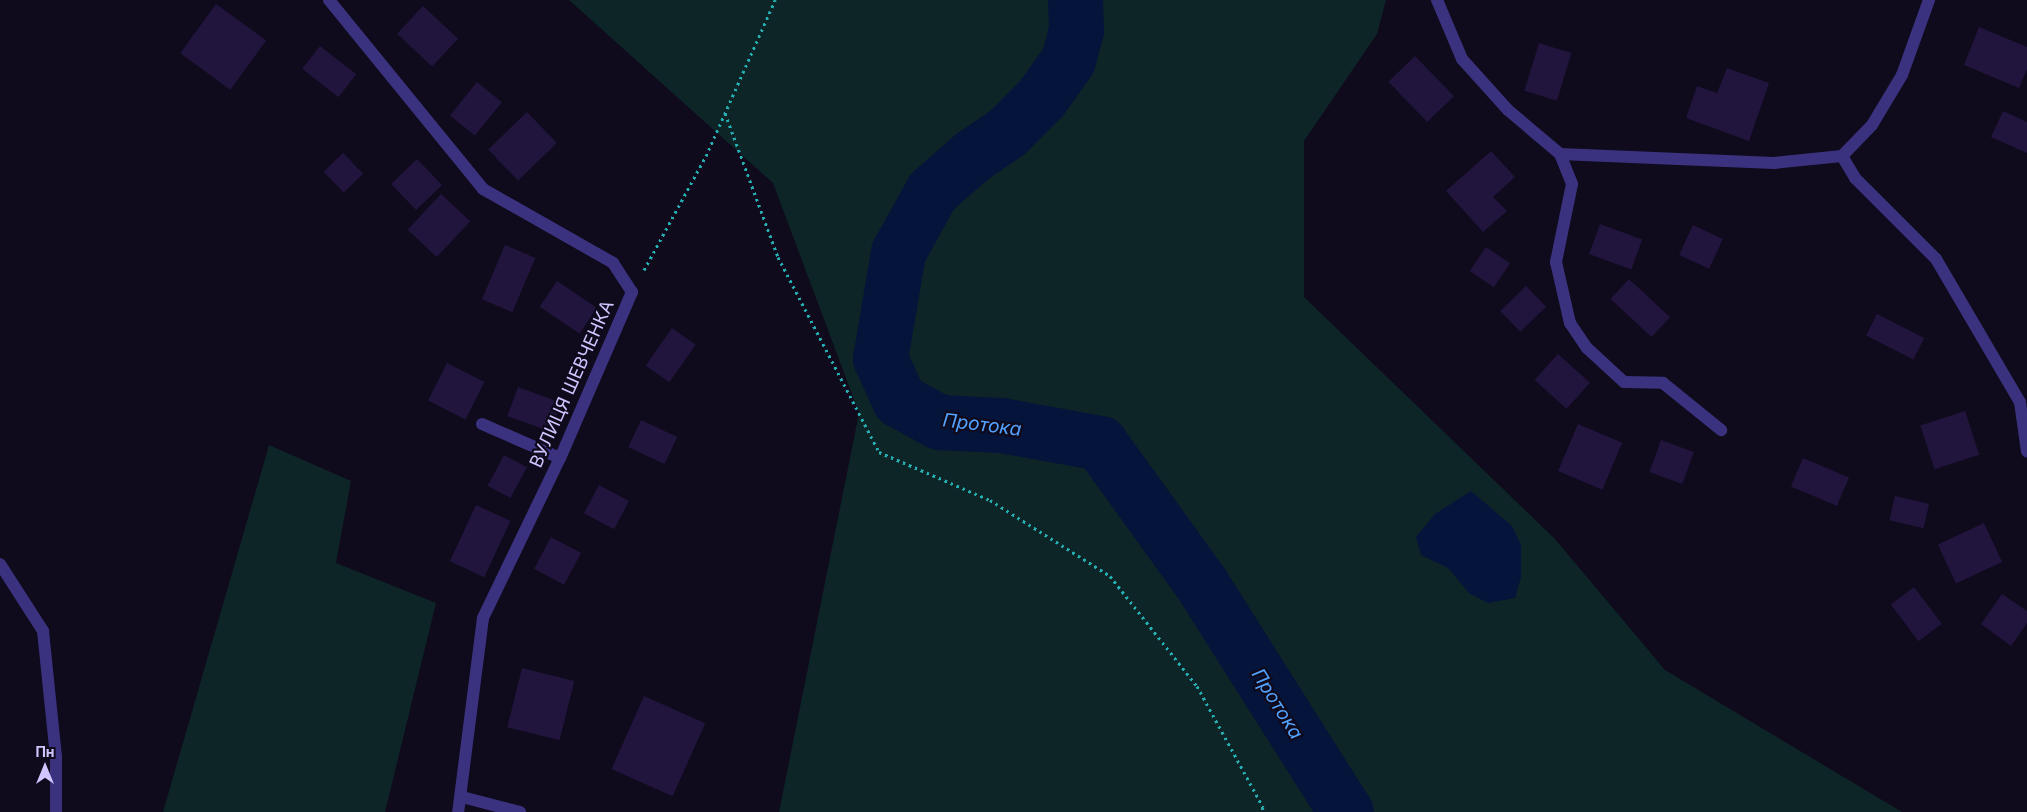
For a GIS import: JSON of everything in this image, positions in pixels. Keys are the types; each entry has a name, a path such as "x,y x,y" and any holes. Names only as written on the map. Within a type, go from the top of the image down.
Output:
{"street":[{"name":"ВУЛИЦЯ ШЕВЧЕНКА","path":"329,0 483,189 612,263 632,292 560,458 482,618 462,797 458,812"},
{"path":"1437,0 1462,59 1508,110 1560,154 1572,184 1556,262 1570,323 1587,348 1624,382 1663,383 1721,430"},
{"path":"1560,154 1774,163 1842,156 1872,125 1902,75 1928,0"},
{"path":"1842,156 1855,178 1936,259 2020,402 2027,452"},
{"path":"482,424 560,458"},
{"path":"0,564 42,631 56,757 56,812"},
{"path":"462,797 520,812"}],"path":[{"path":"632,292 706,156 775,0"},
{"path":"725,113 778,257 879,452 990,500 1110,576 1197,686 1263,807 1261,812"}],"green space":[{"path":"569,0 1386,0 1377,34 1304,141 1304,297 1555,539 1665,670 1902,812 779,812 859,413 773,183"},
{"path":"269,445 351,481 336,563 436,603 385,812 163,812"}],"water":[{"path":"1471,491 1512,526 1521,545 1521,577 1515,598 1488,603 1469,593 1448,568 1421,555 1416,537 1435,514"}],"building":[{"path":"216,4 266,40 230,90 180,53"},
{"path":"423,6 458,39 432,67 397,34"},
{"path":"1979,27 2027,47 2027,69 2019,88 1964,65"},
{"path":"1539,43 1572,53 1557,101 1524,91"},
{"path":"320,46 356,74 338,97 302,69"},
{"path":"1415,56 1454,96 1427,122 1388,82"},
{"path":"1727,68 1769,83 1749,141 1686,118 1697,86 1717,93"},
{"path":"477,82 502,102 475,136 450,115"},
{"path":"2003,111 2027,122 2027,153 1991,137"},
{"path":"527,112 557,143 518,180 488,150"},
{"path":"1491,151 1515,177 1493,197 1507,211 1483,232 1446,191"},
{"path":"343,153 363,174 344,193 324,172"},
{"path":"417,159 442,185 416,210 391,184"},
{"path":"441,194 470,221 437,257 408,230"},
{"path":"1600,224 1642,239 1631,269 1589,254"},
{"path":"1693,225 1723,239 1709,269 1679,255"},
{"path":"505,245 535,258 512,312 482,299"},
{"path":"1486,247 1510,263 1494,287 1470,271"},
{"path":"1629,279 1670,317 1652,337 1611,299"},
{"path":"557,281 597,308 579,334 540,307"},
{"path":"1526,286 1546,307 1520,332 1500,311"},
{"path":"1877,314 1924,338 1913,359 1866,335"},
{"path":"672,328 696,345 669,382 646,366"},
{"path":"1558,354 1590,383 1567,409 1535,380"},
{"path":"447,363 484,382 465,419 428,400"},
{"path":"518,387 561,403 551,432 507,416"},
{"path":"1965,411 1979,455 1935,469 1920,426"},
{"path":"641,420 677,437 665,464 628,447"},
{"path":"1578,424 1622,443 1602,490 1558,471"},
{"path":"1661,440 1694,452 1682,484 1649,472"},
{"path":"504,455 527,467 511,498 488,486"},
{"path":"1803,458 1849,478 1837,506 1791,487"},
{"path":"599,485 629,501 614,529 584,513"},
{"path":"1895,496 1929,504 1923,528 1889,520"},
{"path":"476,505 510,521 484,577 450,561"},
{"path":"1984,523 2002,562 1956,584 1938,545"},
{"path":"551,537 581,553 564,585 534,569"},
{"path":"1914,587 1942,624 1919,641 1891,604"},
{"path":"2002,594 2027,611 2027,623 2011,646 1981,624"},
{"path":"522,668 574,681 560,740 507,727"},
{"path":"644,696 705,723 673,796 611,769"}],"waterway":[{"name":"Протока","path":"1075,0 1076,30 1068,60 1041,98 1007,132 972,156 932,191 898,252 880,358 899,400 939,422 1001,425 1100,443 1201,583 1346,812"}]}
